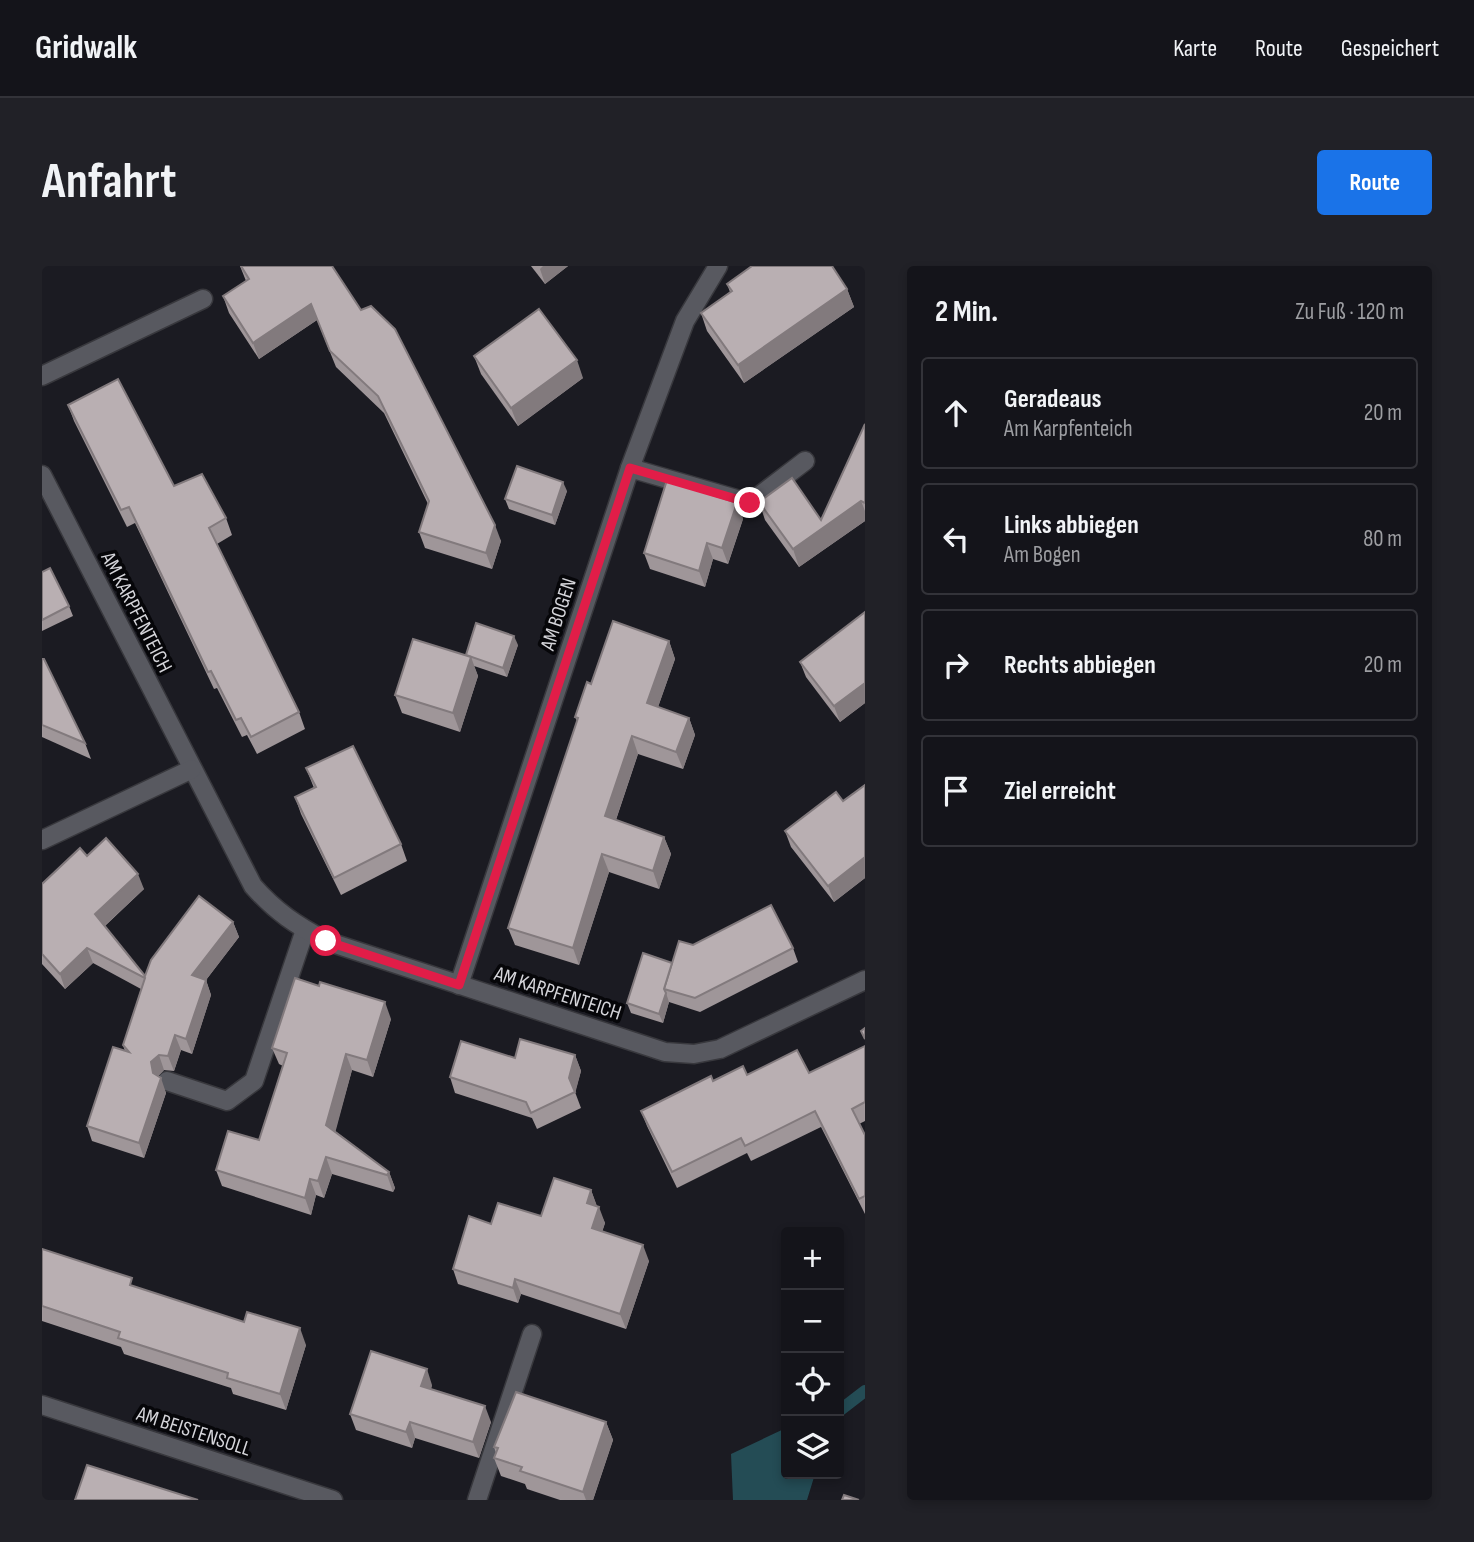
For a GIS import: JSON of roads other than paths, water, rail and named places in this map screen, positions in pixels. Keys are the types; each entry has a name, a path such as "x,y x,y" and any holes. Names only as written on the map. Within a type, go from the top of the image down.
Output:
{"street":[{"name":"AM BOGEN","path":"459,985 630,468 685,321 718,266"},
{"path":"42,376 203,299"},
{"path":"630,468 750,503 805,461"},
{"name":"AM KARPFENTEICH","path":"42,475 253,886 276,912 305,930 326,941 665,1052 694,1054 720,1049 865,980"},
{"path":"42,840 192,769"},
{"path":"167,1081 227,1101 254,1081 305,930"},
{"path":"477,1500 532,1334"},
{"name":"AM BEISTENSOLL","path":"42,1405 333,1500"}],"water":[{"path":"781,1430 781,1479 813,1479 807,1500 733,1500 731,1454"}],"waterway":[{"path":"844,1407 865,1391"}]}
